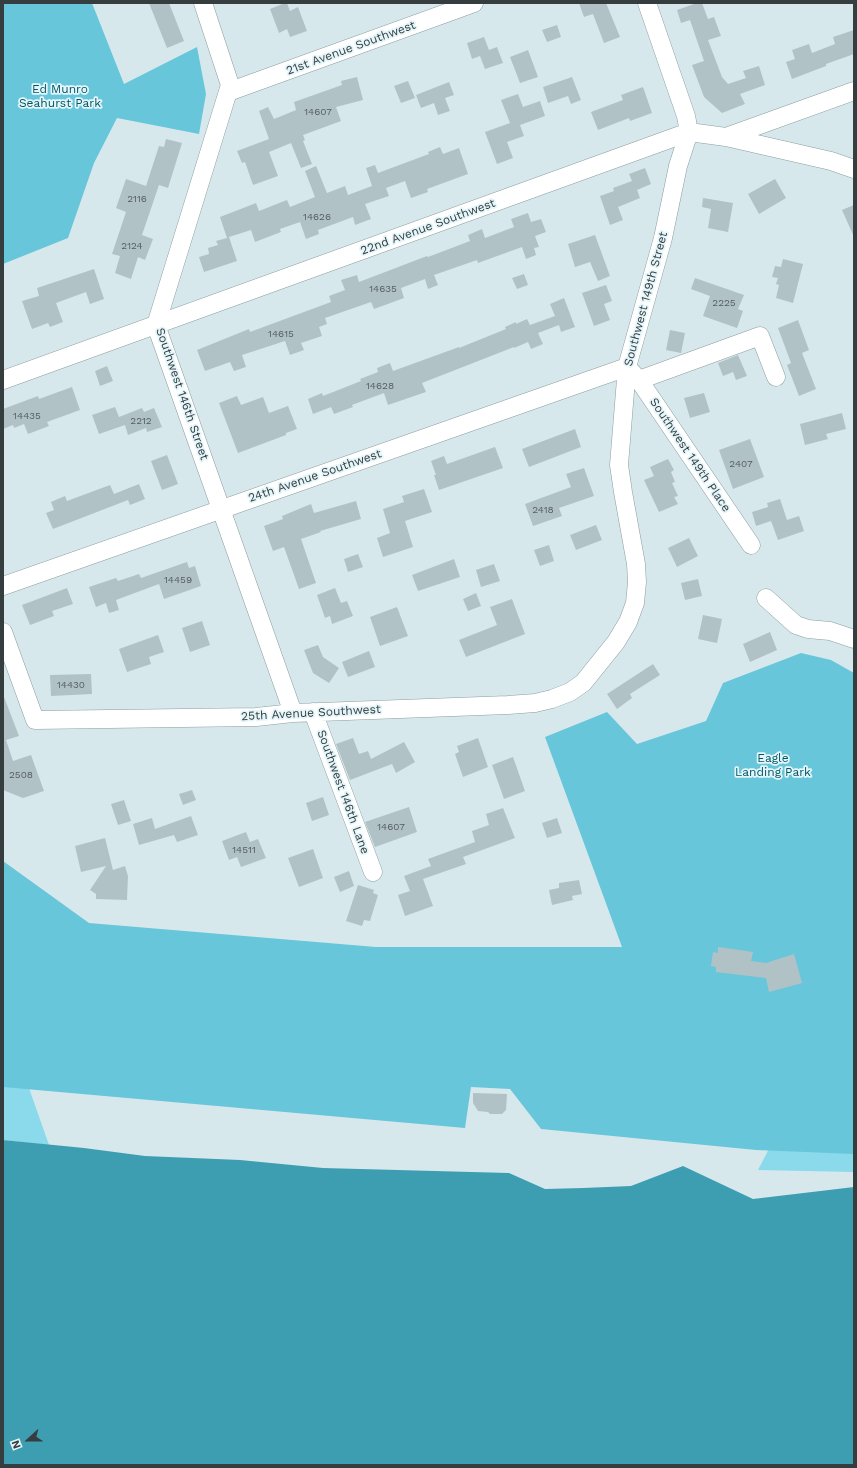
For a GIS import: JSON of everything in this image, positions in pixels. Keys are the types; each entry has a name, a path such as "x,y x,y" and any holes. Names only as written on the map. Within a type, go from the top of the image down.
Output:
{"street":[{"name":"Southwest 146th Street","path":"203,3 230,85 156,325 293,713"},
{"name":"21st Avenue Southwest","path":"228,92 474,3"},
{"path":"647,3 686,116 689,132"},
{"name":"22nd Avenue Southwest","path":"3,380 689,132 726,137 854,91"},
{"name":"Southwest 149th Street","path":"584,683 616,642 628,622 635,603 637,582 636,564 619,465 627,367 663,238 678,166 689,132"},
{"path":"726,137 831,161 854,169"},
{"path":"639,380 760,336 776,377"},
{"name":"Southwest 149th Place","path":"627,367 639,380 751,545"},
{"name":"24th Avenue Southwest","path":"3,586 221,508 627,367"},
{"path":"766,598 796,625 808,629 830,631 854,639"},
{"name":"25th Avenue Southwest","path":"3,632 35,720 256,717 313,712 508,705 535,703 552,699 570,692 584,683"},
{"name":"Southwest 146th Lane","path":"313,712 373,872"}],"shaded area":[{"path":"854,984 854,1172 758,1170"},
{"path":"3,1014 49,1145 3,1140"},
{"path":"3,1140 145,1156 240,1160 323,1168 509,1173 545,1189 631,1186 683,1166 753,1199 854,1187 854,1465 3,1465"}],"green space":[{"name":"Ed Munro Seahurst Park","path":"3,3 92,3 124,84 197,47 206,94 199,134 117,118 94,163 68,238 3,264"},
{"name":"Eagle Landing Park","path":"801,653 831,660 854,673 854,1154 756,1150 541,1129 510,1089 471,1087 465,1128 3,1087 3,861 89,923 376,947 622,947 545,737 607,712 637,744 706,721 723,683"}],"building":[{"path":"149,3 169,3 184,41 167,48"},
{"path":"287,3 290,11 298,7 307,31 290,37 287,29 279,33 270,9"},
{"path":"579,3 606,3 620,37 604,43 593,14 584,17"},
{"path":"697,3 702,3 708,19 714,17 721,36 708,40 722,77 728,84 746,78 743,71 759,66 765,85 740,94 745,104 722,113 704,97 692,65 704,61 690,20 681,23 677,10"},
{"path":"557,25 561,37 547,42 542,30"},
{"path":"854,30 854,54 792,79 786,62 795,59 792,50 809,44 812,53 835,44 833,37"},
{"path":"484,37 489,50 497,47 503,63 485,69 480,56 472,59 467,43"},
{"path":"528,50 538,77 520,83 510,57"},
{"path":"357,77 363,100 336,107 341,121 303,135 305,140 303,141 312,164 301,168 291,143 269,152 278,176 253,185 245,162 242,163 237,151 269,139 259,111 268,107 274,119 296,110 294,102 342,85 341,81"},
{"path":"572,77 581,100 571,104 568,96 548,103 543,87"},
{"path":"408,81 415,98 401,103 394,86"},
{"path":"449,82 454,95 445,98 450,111 438,115 434,103 421,108 416,95"},
{"path":"643,87 652,113 630,121 629,118 598,130 591,112 623,100 621,95"},
{"path":"518,94 523,107 540,101 545,116 520,125 524,136 507,142 513,158 497,164 485,132 510,123 501,100"},
{"path":"166,139 182,143 168,188 159,185 142,235 153,239 145,260 138,257 131,279 115,273 120,256 112,254 126,212 116,208 126,179 146,186 159,146 164,147"},
{"path":"440,147 443,154 459,148 468,174 427,189 428,192 411,198 405,181 386,188 389,196 365,204 371,219 355,225 353,217 318,230 319,234 306,239 300,222 280,229 281,232 255,242 251,230 229,237 237,261 204,272 199,257 209,254 208,248 218,245 216,241 227,238 220,217 256,203 259,211 287,200 290,207 315,197 305,171 316,166 327,193 345,186 348,195 372,186 366,168 375,165 378,173 429,154 428,152"},
{"path":"645,168 651,184 637,190 640,198 618,207 623,220 610,225 600,196 614,191 613,188 632,181 629,174"},
{"path":"775,179 786,198 759,214 748,194"},
{"path":"703,198 733,203 728,232 708,228 711,209 702,207"},
{"path":"854,205 854,237 842,210"},
{"path":"528,213 531,222 541,219 546,232 535,236 539,247 534,248 536,255 526,259 522,247 478,263 477,260 434,275 438,285 428,289 425,279 401,288 404,298 374,309 371,302 325,318 327,324 319,327 322,336 301,343 304,350 290,355 285,341 242,355 246,367 234,371 230,362 205,371 197,350 249,329 250,332 331,302 329,296 345,290 341,280 357,275 359,282 470,241 468,235 482,229 485,238 514,227 511,219"},
{"path":"595,235 610,276 598,281 590,262 575,267 568,244"},
{"path":"783,259 803,264 793,303 776,298 779,285 776,284 778,278 772,277 775,266 781,267"},
{"path":"94,269 104,299 90,304 86,292 56,303 63,322 50,327 48,323 32,329 22,301 39,296 37,288"},
{"path":"524,274 528,285 517,289 512,278"},
{"path":"695,278 744,295 738,309 743,311 737,328 703,316 710,296 691,289"},
{"path":"606,285 612,301 604,304 610,320 594,326 582,293"},
{"path":"564,298 575,327 561,332 559,325 538,333 543,344 531,349 528,342 422,383 426,392 388,405 384,393 352,405 353,407 334,414 331,407 313,414 308,399 322,393 323,396 361,381 360,379 378,372 377,368 390,363 393,371 459,348 506,329 505,327 516,322 516,324 527,319 530,325 555,316 550,304"},
{"path":"798,320 809,350 802,353 816,389 799,396 787,365 791,363 778,328"},
{"path":"670,330 685,333 681,353 666,350"},
{"path":"738,355 747,376 736,380 733,372 723,376 718,363"},
{"path":"107,366 113,381 100,386 95,371"},
{"path":"72,387 80,410 47,422 49,426 28,434 24,424 14,428 13,425 3,429 3,409 38,396 39,399"},
{"path":"704,393 710,412 690,418 684,398"},
{"path":"237,396 241,405 263,397 269,413 288,406 297,429 286,433 286,435 238,453 219,403"},
{"path":"115,407 119,417 142,408 144,412 154,408 162,427 147,432 146,428 128,435 125,425 99,434 92,415"},
{"path":"842,413 846,429 826,434 828,439 805,445 800,424"},
{"path":"575,429 581,447 529,467 522,449"},
{"path":"750,439 764,477 733,489 719,450"},
{"path":"495,447 503,468 439,490 431,461 444,456 447,464"},
{"path":"167,455 178,484 162,490 151,461"},
{"path":"668,459 674,470 671,472 675,482 672,483 678,496 674,497 678,504 659,512 644,480 654,476 650,467"},
{"path":"584,468 594,496 559,508 562,516 533,526 525,504 571,487 566,474"},
{"path":"139,484 145,499 130,505 128,500 53,529 46,513 54,510 51,502 65,496 67,501 110,485 114,494"},
{"path":"424,489 432,512 405,521 413,547 383,557 377,538 390,533 383,509 404,502 402,496"},
{"path":"780,499 787,520 799,516 804,531 778,540 771,521 756,526 752,512 768,507 767,503"},
{"path":"356,501 361,519 320,531 321,532 301,539 316,583 299,589 284,547 273,551 264,526 283,519 282,516 311,504 314,513"},
{"path":"596,525 602,540 576,550 570,535"},
{"path":"689,538 698,556 677,567 668,548"},
{"path":"549,545 554,561 540,566 534,550"},
{"path":"358,554 363,567 348,572 344,559"},
{"path":"454,559 460,577 418,591 412,575"},
{"path":"187,562 189,568 195,566 201,586 164,599 159,584 116,600 119,610 109,613 106,603 96,607 89,587 116,578 118,581 139,574 141,578"},
{"path":"494,564 500,581 481,587 476,570"},
{"path":"698,579 702,596 685,600 681,583"},
{"path":"67,588 73,604 52,611 54,616 30,625 22,605"},
{"path":"335,588 341,603 347,601 353,616 332,624 330,616 325,618 317,595"},
{"path":"476,593 481,606 468,611 463,599"},
{"path":"512,599 525,634 466,657 459,640 497,625 490,607"},
{"path":"397,607 408,636 380,646 370,617"},
{"path":"703,615 722,619 717,643 698,639"},
{"path":"202,621 210,645 190,652 182,628"},
{"path":"770,632 777,650 750,662 743,644"},
{"path":"158,635 164,652 149,657 151,664 127,672 119,649"},
{"path":"318,645 323,657 339,668 329,683 313,673 304,650"},
{"path":"369,651 375,667 348,677 342,662"},
{"path":"653,664 660,675 630,694 632,698 617,709 607,694"},
{"path":"91,674 92,694 51,696 50,675"},
{"path":"3,697 19,736 6,740 13,761 31,755 44,791 23,798 3,790"},
{"path":"353,738 359,754 368,751 371,759 404,742 415,762 396,773 392,764 350,780 336,744"},
{"path":"478,738 488,767 463,777 455,754 459,752 457,746"},
{"path":"513,757 525,791 504,799 492,765"},
{"path":"192,790 196,800 183,805 179,794"},
{"path":"323,797 329,815 312,821 306,803"},
{"path":"124,800 131,821 118,825 111,804"},
{"path":"409,807 417,832 375,847 365,822"},
{"path":"503,808 515,838 463,857 466,864 423,879 433,906 405,916 398,895 410,891 404,876 431,866 428,859 475,842 472,831 489,825 486,814"},
{"path":"191,816 198,835 177,842 174,835 139,845 133,824 152,818 155,829"},
{"path":"557,818 562,833 547,838 542,823"},
{"path":"246,832 250,842 258,839 266,858 241,867 237,857 229,860 222,841"},
{"path":"105,838 113,870 125,866 128,876 127,900 96,899 96,894 90,890 106,866 81,872 75,846"},
{"path":"313,849 323,878 299,887 288,858"},
{"path":"349,871 354,886 340,892 334,877"},
{"path":"579,880 582,894 572,896 573,900 552,905 549,890 559,888 559,883"},
{"path":"358,885 374,890 373,893 378,895 370,921 364,920 362,926 346,921"},
{"path":"718,947 753,952 751,961 766,963 794,954 802,983 769,992 766,978 716,972 716,967 711,966 713,952 718,953"},
{"path":"473,1093 507,1094 506,1110 502,1114 490,1114 488,1112 478,1111 473,1103"}]}
